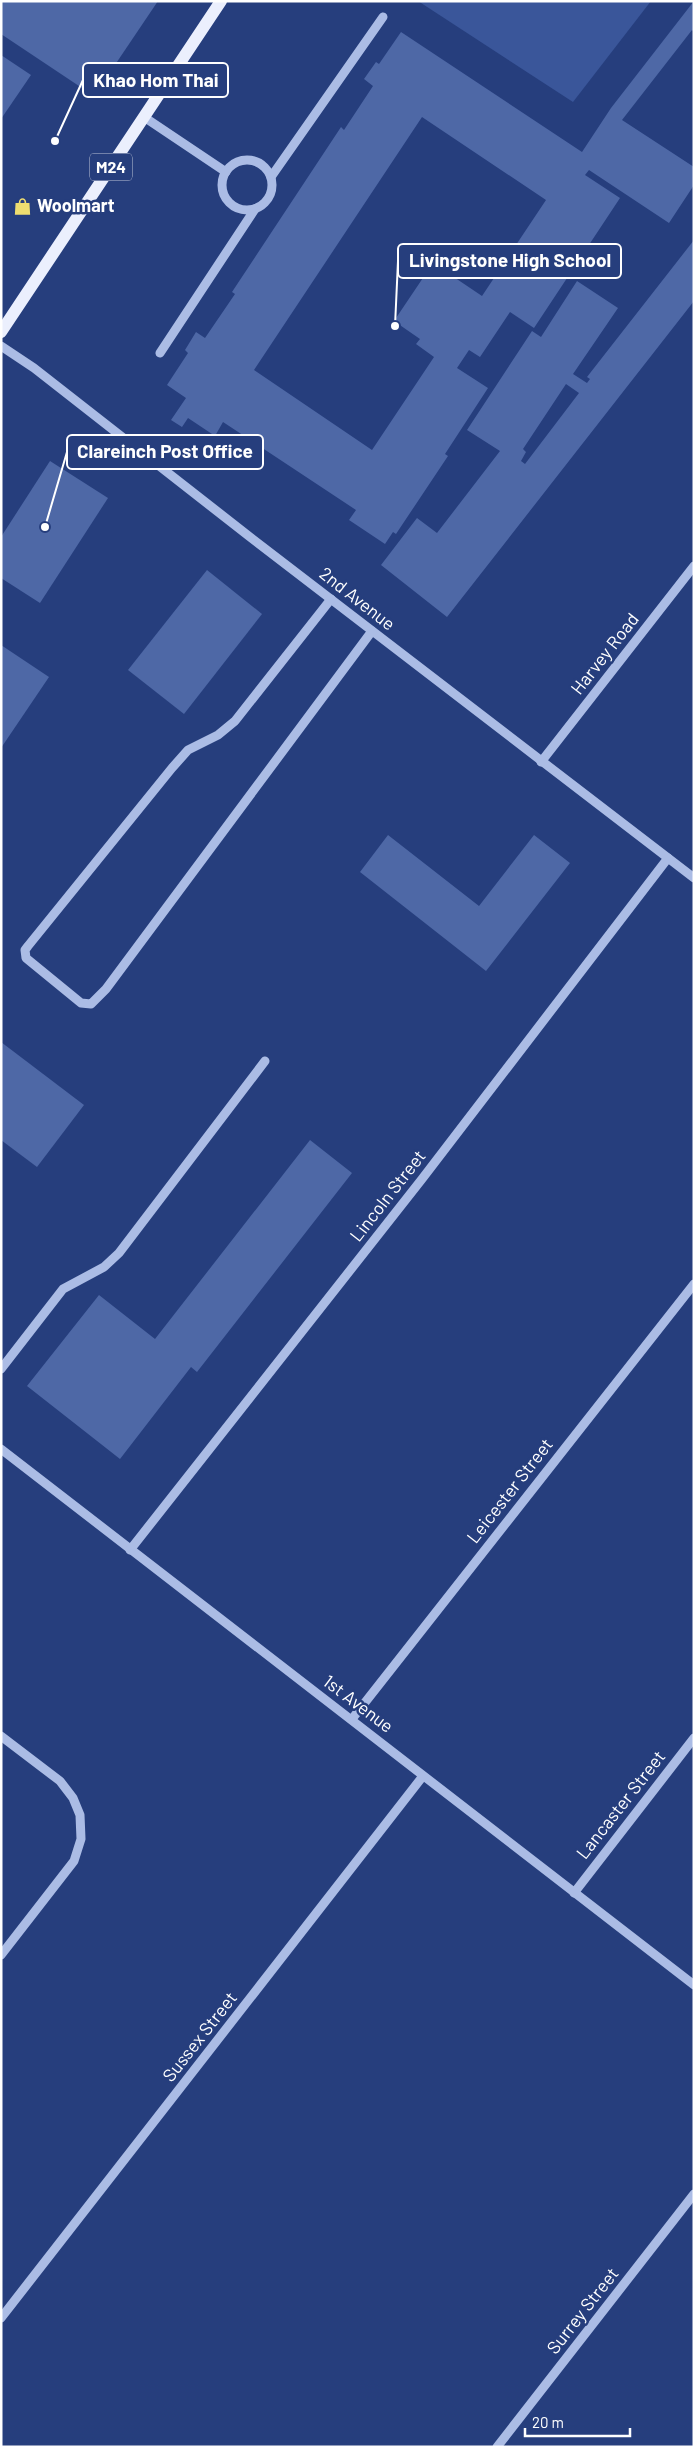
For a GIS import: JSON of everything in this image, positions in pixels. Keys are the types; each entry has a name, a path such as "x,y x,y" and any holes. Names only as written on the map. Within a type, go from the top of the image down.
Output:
{"main road":[{"name":"M24","path":"1,332 221,1"}],"street":[{"path":"271,177 383,17"},
{"path":"144,117 226,172"},
{"path":"245,160 261,164 271,177 272,189 268,200 260,208 249,211 238,209 228,203 223,193 221,182 226,172 234,163 245,160"},
{"path":"160,352 255,209"},
{"name":"2nd Avenue","path":"1,346 34,368 541,762 694,878"},
{"name":"Harvey Road","path":"541,762 694,566"},
{"path":"331,599 235,721 218,735 188,750 172,768 25,950 26,958 81,1003 91,1004 106,989 372,631"},
{"name":"Lincoln Street","path":"130,1550 422,1179 668,858"},
{"path":"1,1369 63,1289 104,1267 119,1253 265,1061"},
{"name":"Leicester Street","path":"352,1720 694,1284"},
{"name":"1st Avenue","path":"1,1449 694,1985"},
{"path":"1,1736 60,1781 74,1798 80,1815 81,1839 74,1861 1,1955"},
{"name":"Lancaster Street","path":"574,1893 694,1738"},
{"name":"Sussex Street","path":"1,2318 424,1776"},
{"name":"Surrey Street","path":"497,2447 694,2194"}],"shaded area":[{"path":"418,1 651,1 573,102"}],"building":[{"path":"1,1 158,1 94,96 1,34"},
{"path":"694,1 694,32 692,30 622,120 694,167 694,185 669,223 589,170 585,175 620,198 534,328 510,312 480,357 469,350 457,368 488,388 445,454 448,456 396,534 393,532 385,544 349,520 356,510 223,422 215,436 188,418 182,427 171,420 186,398 167,385 188,353 185,350 196,332 205,338 235,294 232,292 341,127 344,130 373,86 364,79 376,62 379,64 401,32 582,152 611,108","holes":["422,117 546,200 482,296 433,263 394,321 420,339 416,344 434,357 372,450 254,370"]},
{"path":"1,55 31,75 1,119"},
{"path":"694,240 694,301 447,617 381,565 417,518 437,533 500,451 467,430 532,331 541,337 577,281 618,308 573,374 587,383 590,379 587,377","holes":["566,384 579,393 525,464 521,461 526,452 523,449"]},
{"path":"50,461 108,498 40,603 1,578 1,537"},
{"path":"207,570 262,614 184,714 128,670"},
{"path":"1,645 49,677 1,748"},
{"path":"388,835 479,906 534,835 570,863 486,971 360,872"},
{"path":"1,1042 84,1105 37,1167 1,1140"},
{"path":"310,1140 352,1173 197,1372 191,1367 120,1459 27,1386 99,1295 155,1339"}],"place":[{"name":"Khao Hom Thai","path":"55,141"},
{"name":"Woolmart","path":"23,206"},
{"name":"Livingstone High School","path":"395,326"},
{"name":"Clareinch Post Office","path":"45,527"}]}
